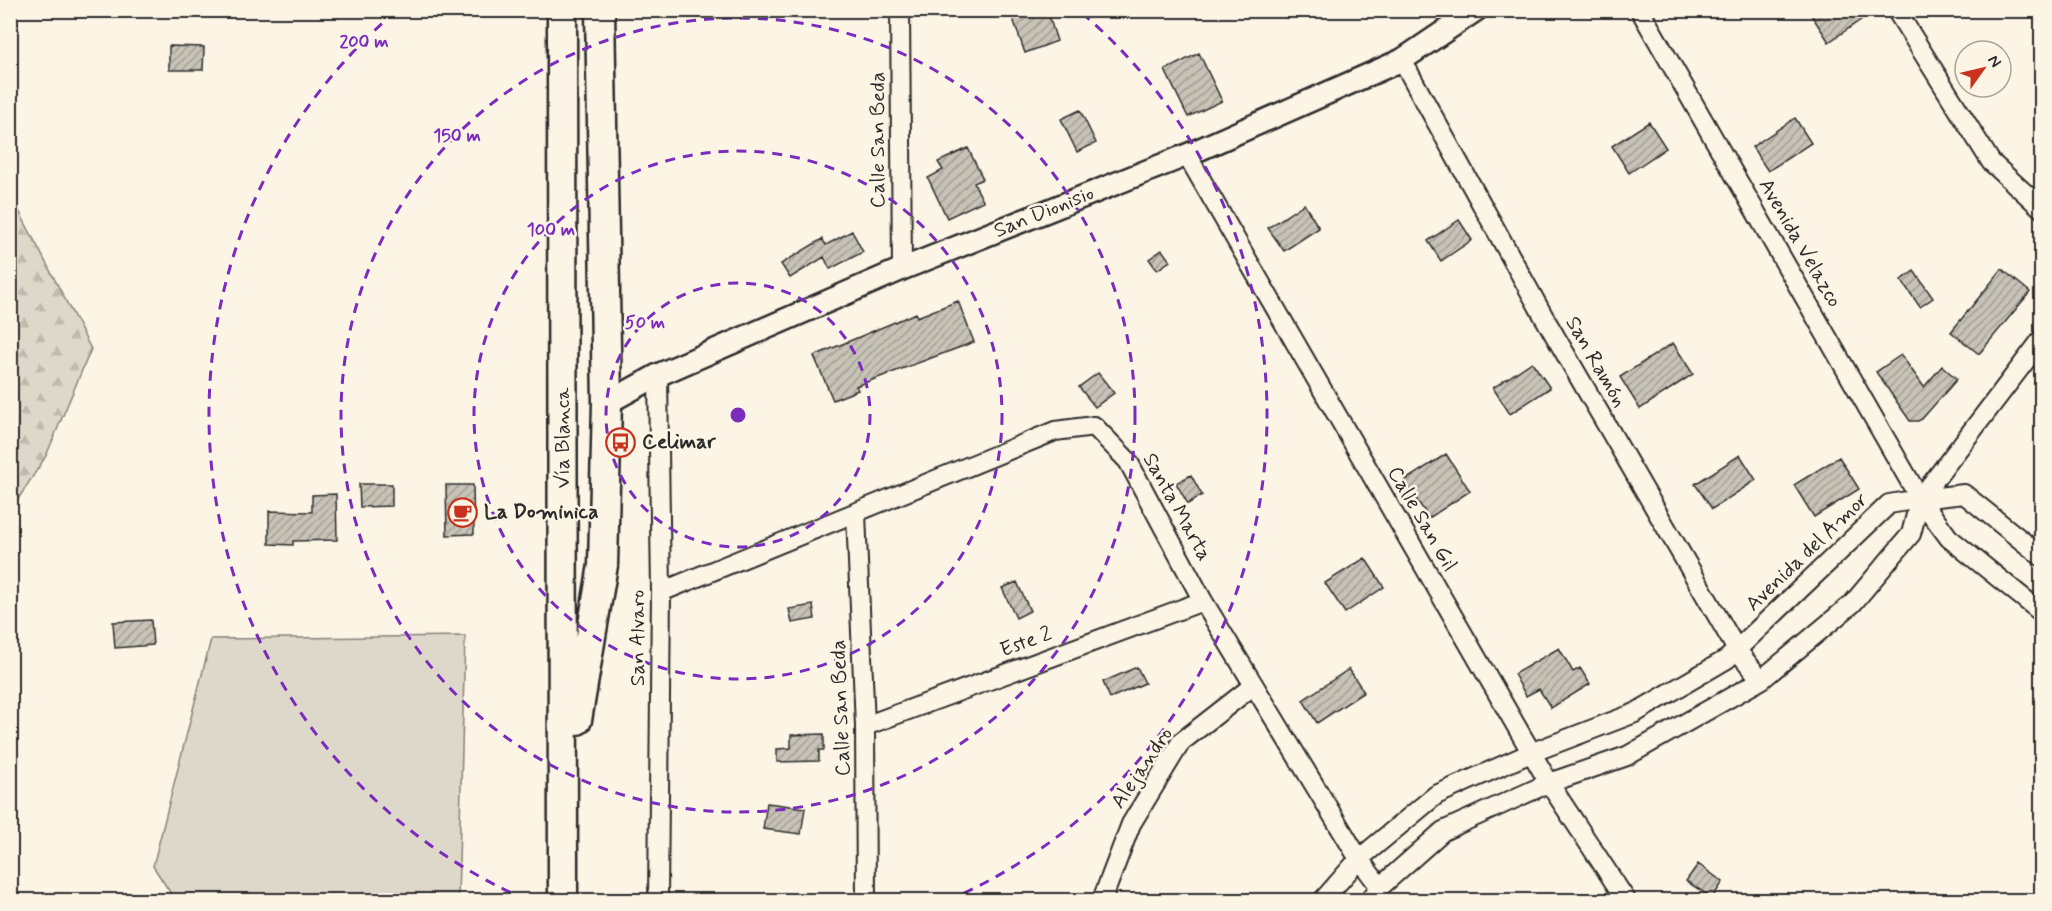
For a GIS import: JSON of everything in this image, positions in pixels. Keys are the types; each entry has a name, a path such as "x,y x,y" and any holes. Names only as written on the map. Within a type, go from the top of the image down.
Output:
{"highway":[{"name":"Vía Blanca","path":"562,10 564,900"},
{"path":"563,799 603,565 607,403 600,10"}],"street":[{"name":"Calle San Beda","path":"900,10 902,269"},
{"name":"San Dionisio","path":"607,403 658,375 902,269 1187,155 1402,60 1476,10"},
{"name":"Avenida Velazco","path":"1640,10 1920,499 1949,538 2042,613"},
{"path":"1896,10 1991,162 2042,209"},
{"name":"San Ramón","path":"1402,60 1544,317 1737,650 1761,680"},
{"name":"Calle San Gil","path":"1187,155 1267,298 1549,783 1626,900"},
{"path":"1375,894 1443,831 1549,783 1627,756 1761,680 1853,603 1911,534 1920,499 2042,339"},
{"name":"San Alvaro","path":"658,375 662,592 658,900"},
{"name":"Santa Marta","path":"662,592 1055,431 1094,426 1128,461 1203,601 1359,859 1375,894"},
{"path":"1920,499 1964,494 2042,557"},
{"name":"Avenida del Amor","path":"1323,900 1359,859 1436,795 1533,752 1635,713 1728,659 1889,504 1920,499"},
{"name":"Calle San Beda","path":"856,514 865,726 866,900"},
{"name":"Este 2","path":"865,726 1203,601"},
{"name":"Alejandro","path":"1102,900 1131,824 1181,742 1254,685"}],"green space":[{"path":"11,201 19,211 91,349 46,456 11,510"},
{"path":"465,636 458,900 175,900 153,866 211,639"}],"building":[{"path":"1010,10 1047,10 1057,41 1025,53"},
{"path":"1808,10 1875,10 1829,42"},
{"path":"169,46 204,47 203,70 169,70"},
{"path":"1199,53 1222,101 1188,117 1165,70"},
{"path":"1080,110 1096,143 1077,152 1061,119"},
{"path":"1795,118 1811,143 1768,171 1752,147"},
{"path":"1649,122 1666,148 1629,173 1612,146"},
{"path":"968,148 983,179 974,183 983,201 947,218 928,178 943,170 938,162"},
{"path":"1304,204 1319,228 1284,251 1268,228"},
{"path":"1459,220 1472,240 1441,261 1428,241"},
{"path":"852,231 863,252 830,269 824,257 790,278 781,264 822,239 826,245"},
{"path":"1162,250 1170,261 1157,270 1149,259"},
{"path":"2002,269 2030,292 1979,354 1951,332"},
{"path":"1914,271 1933,298 1920,307 1901,280"},
{"path":"958,301 974,342 856,386 858,390 833,400 814,356 916,313 917,317"},
{"path":"1673,343 1693,374 1640,409 1620,377"},
{"path":"1901,355 1924,387 1942,366 1957,379 1918,421 1910,421 1876,372"},
{"path":"1532,362 1550,388 1510,414 1493,388"},
{"path":"1098,373 1114,393 1095,407 1079,387"},
{"path":"1446,454 1470,491 1429,518 1404,481"},
{"path":"1740,455 1756,480 1712,509 1695,484"},
{"path":"1839,457 1859,489 1814,517 1794,485"},
{"path":"1191,475 1202,495 1188,504 1176,483"},
{"path":"359,484 392,484 392,506 360,507"},
{"path":"446,485 473,485 474,534 447,535"},
{"path":"336,494 337,540 293,541 293,545 269,544 269,511 312,512 312,495"},
{"path":"1365,558 1384,587 1345,613 1325,583"},
{"path":"1017,582 1030,611 1016,618 1002,588"},
{"path":"813,605 815,619 792,623 789,609"},
{"path":"151,620 153,645 115,648 113,622"},
{"path":"1559,648 1573,672 1580,668 1590,684 1551,708 1539,689 1526,696 1514,674"},
{"path":"1137,667 1145,683 1110,698 1103,682"},
{"path":"1349,669 1364,692 1317,723 1303,700"},
{"path":"824,734 824,750 819,750 819,761 777,762 777,749 791,748 791,735"},
{"path":"767,803 805,808 801,834 763,829"},
{"path":"1698,864 1723,882 1712,898 1686,881"}],"place":[{"name":"Celimar","path":"621,442"},
{"name":"La Dominica","path":"463,512"}]}
